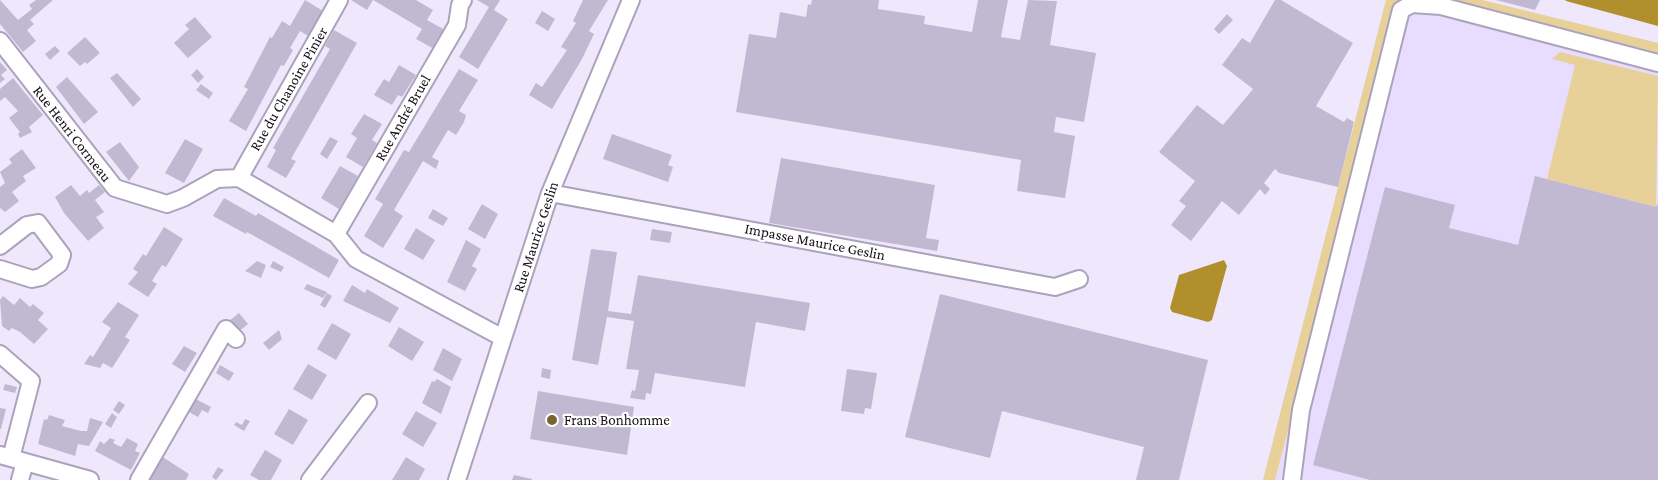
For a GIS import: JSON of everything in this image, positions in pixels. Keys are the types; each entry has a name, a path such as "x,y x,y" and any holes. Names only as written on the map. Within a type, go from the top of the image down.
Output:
{"street":[{"name":"Rue du Chanoine Pinier","path":"239,178 339,0"},
{"name":"Rue Maurice Geslin","path":"457,480 550,193 631,0"},
{"name":"Rue André Bruel","path":"336,234 457,25 458,2"},
{"path":"1292,480 1301,410 1401,10 1412,4 1441,6 1658,63"},
{"name":"Rue Henri Cormeau","path":"0,41 115,188 167,204 217,179 239,178"},
{"path":"239,178 336,234 356,259 503,338"},
{"name":"Impasse Maurice Geslin","path":"550,193 1055,287 1079,279"},
{"path":"0,246 27,225 38,223 62,255 59,264 41,277 32,279 0,269"},
{"path":"139,480 226,329 236,339"},
{"path":"0,354 31,381 12,458 20,480"},
{"path":"310,480 368,403"},
{"path":"12,458 90,480"}],"shaded area":[{"path":"1386,0 1482,0 1658,43 1658,480 1263,480"},
{"path":"1386,0 1400,0 1275,480 1263,480"},
{"path":"1442,0 1482,0 1658,43 1658,56"},
{"path":"1658,0 1658,26 1566,1"},
{"path":"1560,52 1658,76 1656,207 1547,179 1575,65 1552,59"},
{"path":"1224,260 1227,266 1212,320 1208,322 1172,312 1170,308 1179,275"}],"building":[{"path":"0,0 18,20 32,9 29,5 36,0 53,0 30,20 34,24 27,30 36,41 23,52 0,24"},
{"path":"305,0 323,11 308,36 300,31 290,48 293,50 284,66 281,65 246,131 229,121 248,89 244,87 270,37 272,38 282,21 290,26"},
{"path":"351,0 373,0 367,10"},
{"path":"373,0 416,0 433,10 427,20 445,30 434,49 416,39 422,29"},
{"path":"477,0 500,0 494,10 508,19 478,69 459,57 489,7"},
{"path":"583,0 608,0 589,31 594,34 582,59 552,109 529,95 536,83 542,87 567,50 561,47 576,23 573,21"},
{"path":"812,0 879,0 878,9 925,16 924,24 972,32 978,0 1008,0 1001,37 1020,40 1028,0 1057,1 1050,45 1096,53 1084,122 1056,117 1054,132 1075,136 1065,198 1017,191 1021,160 736,112 749,34 776,38 780,12 806,17 808,4 811,5"},
{"path":"1275,0 1281,0 1353,43 1316,106 1344,122 1347,118 1354,122 1338,187 1279,173 1275,169 1264,183 1270,189 1265,195 1260,189 1239,215 1222,201 1191,241 1171,225 1186,206 1179,201 1195,181 1159,152 1197,105 1223,125 1253,89 1222,65 1242,38 1250,43"},
{"path":"1496,0 1540,0 1535,10"},
{"path":"542,11 555,19 548,31 535,23"},
{"path":"1227,14 1233,20 1219,34 1214,29"},
{"path":"195,17 212,37 188,58 174,43 189,29 185,25"},
{"path":"334,30 357,43 291,159 296,161 286,178 267,167 276,150 273,148 330,49 325,46"},
{"path":"85,37 100,53 87,64 85,62 80,66 67,53"},
{"path":"55,46 60,51 50,60 45,54"},
{"path":"0,62 7,70 1,75 5,79 0,83"},
{"path":"399,65 416,75 402,97 398,95 392,105 374,95 384,79 389,82"},
{"path":"197,69 204,77 198,83 191,75"},
{"path":"459,69 478,80 459,111 466,115 464,122 456,135 448,130 432,157 439,161 436,169 423,161 394,210 403,216 383,248 364,236 383,204 375,199 404,150 409,152"},
{"path":"117,73 141,99 133,107 110,78"},
{"path":"67,77 98,112 84,124 56,87"},
{"path":"13,78 43,115 29,127 32,132 20,138 18,134 20,132 9,118 18,111 5,97 0,101 0,89"},
{"path":"201,84 213,93 209,99 196,90"},
{"path":"364,114 382,124 372,140 377,143 363,167 346,157 357,138 351,134"},
{"path":"612,134 672,155 668,165 673,167 668,182 603,159"},
{"path":"330,137 338,141 327,159 320,154"},
{"path":"185,139 203,149 184,183 165,173"},
{"path":"120,142 139,167 129,181 106,152"},
{"path":"22,149 36,168 23,176 26,181 12,192 19,201 5,212 0,208 0,187 5,183 0,172 12,163 9,159"},
{"path":"781,158 935,185 926,238 939,240 937,251 769,223"},
{"path":"340,166 358,176 339,209 321,198"},
{"path":"1535,176 1656,207 1658,203 1658,480 1370,480 1313,465 1385,187 1455,205 1449,228 1518,245"},
{"path":"71,185 80,196 87,190 89,193 99,185 105,192 95,200 104,212 96,217 104,228 88,241 64,213 55,197"},
{"path":"224,198 256,216 258,213 339,260 329,278 247,232 246,234 213,216"},
{"path":"482,204 498,214 485,239 468,229"},
{"path":"433,209 448,218 443,226 428,218"},
{"path":"164,227 183,239 166,267 162,265 152,281 157,284 148,297 128,284 138,272 133,269 143,254 146,256"},
{"path":"416,228 435,240 423,260 404,249"},
{"path":"652,229 672,232 670,243 650,240"},
{"path":"466,240 481,249 472,266 477,269 465,291 447,282"},
{"path":"591,249 617,252 608,311 631,314 638,275 810,303 805,331 756,322 745,387 655,373 651,394 646,393 645,400 630,398 632,390 635,391 639,370 626,369 634,321 607,317 598,365 572,360"},
{"path":"257,261 266,265 261,278 245,271"},
{"path":"273,261 284,267 281,272 270,267"},
{"path":"307,284 327,292 323,298 304,289"},
{"path":"352,285 365,293 367,289 399,308 390,323 343,301"},
{"path":"327,293 332,296 325,308 320,305"},
{"path":"940,294 1208,360 1179,480 1136,480 1144,447 1002,411 990,458 905,437"},
{"path":"3,296 14,305 20,298 30,307 33,304 44,313 38,320 48,329 34,344 20,332 12,328 9,331 2,326 0,300"},
{"path":"118,302 139,315 125,337 130,340 112,368 103,363 100,368 84,364 90,355 93,357 111,328 102,322"},
{"path":"239,313 248,324 238,332 229,321"},
{"path":"332,323 351,334 336,360 317,349"},
{"path":"399,327 424,342 412,361 388,346"},
{"path":"279,330 282,339 269,350 263,343"},
{"path":"184,346 197,353 185,372 172,364"},
{"path":"443,348 462,359 452,381 433,370"},
{"path":"308,364 327,375 312,400 293,389"},
{"path":"220,365 234,373 229,381 216,373"},
{"path":"542,368 551,370 550,379 541,377"},
{"path":"847,369 877,373 871,409 865,408 864,414 841,411"},
{"path":"437,379 451,387 441,414 422,403 432,381"},
{"path":"5,384 17,387 15,393 3,390"},
{"path":"538,391 634,407 627,455 530,439"},
{"path":"194,398 211,407 208,413 202,410 198,417 187,411"},
{"path":"119,401 125,405 119,414 113,410"},
{"path":"0,408 6,409 1,429 0,429"},
{"path":"289,409 308,420 293,445 274,434"},
{"path":"416,411 437,423 423,447 402,434"},
{"path":"112,413 117,417 111,428 105,424"},
{"path":"49,415 65,420 62,426 81,431 87,431 90,418 103,422 89,446 78,444 75,456 38,444 44,419 47,420"},
{"path":"245,419 250,421 244,431 234,425 236,422 242,425"},
{"path":"110,438 115,440 113,443 121,447 127,438 138,444 135,451 140,453 131,470 95,451 100,441 104,444"},
{"path":"265,450 282,460 271,480 259,480 250,475"},
{"path":"158,454 189,474 186,480 151,480 146,477"},
{"path":"406,457 425,469 419,480 392,480"},
{"path":"218,467 224,470 216,480 212,477"},
{"path":"514,475 532,479 532,480 512,480"}],"place":[{"name":"Frans Bonhomme","path":"552,420"}]}
